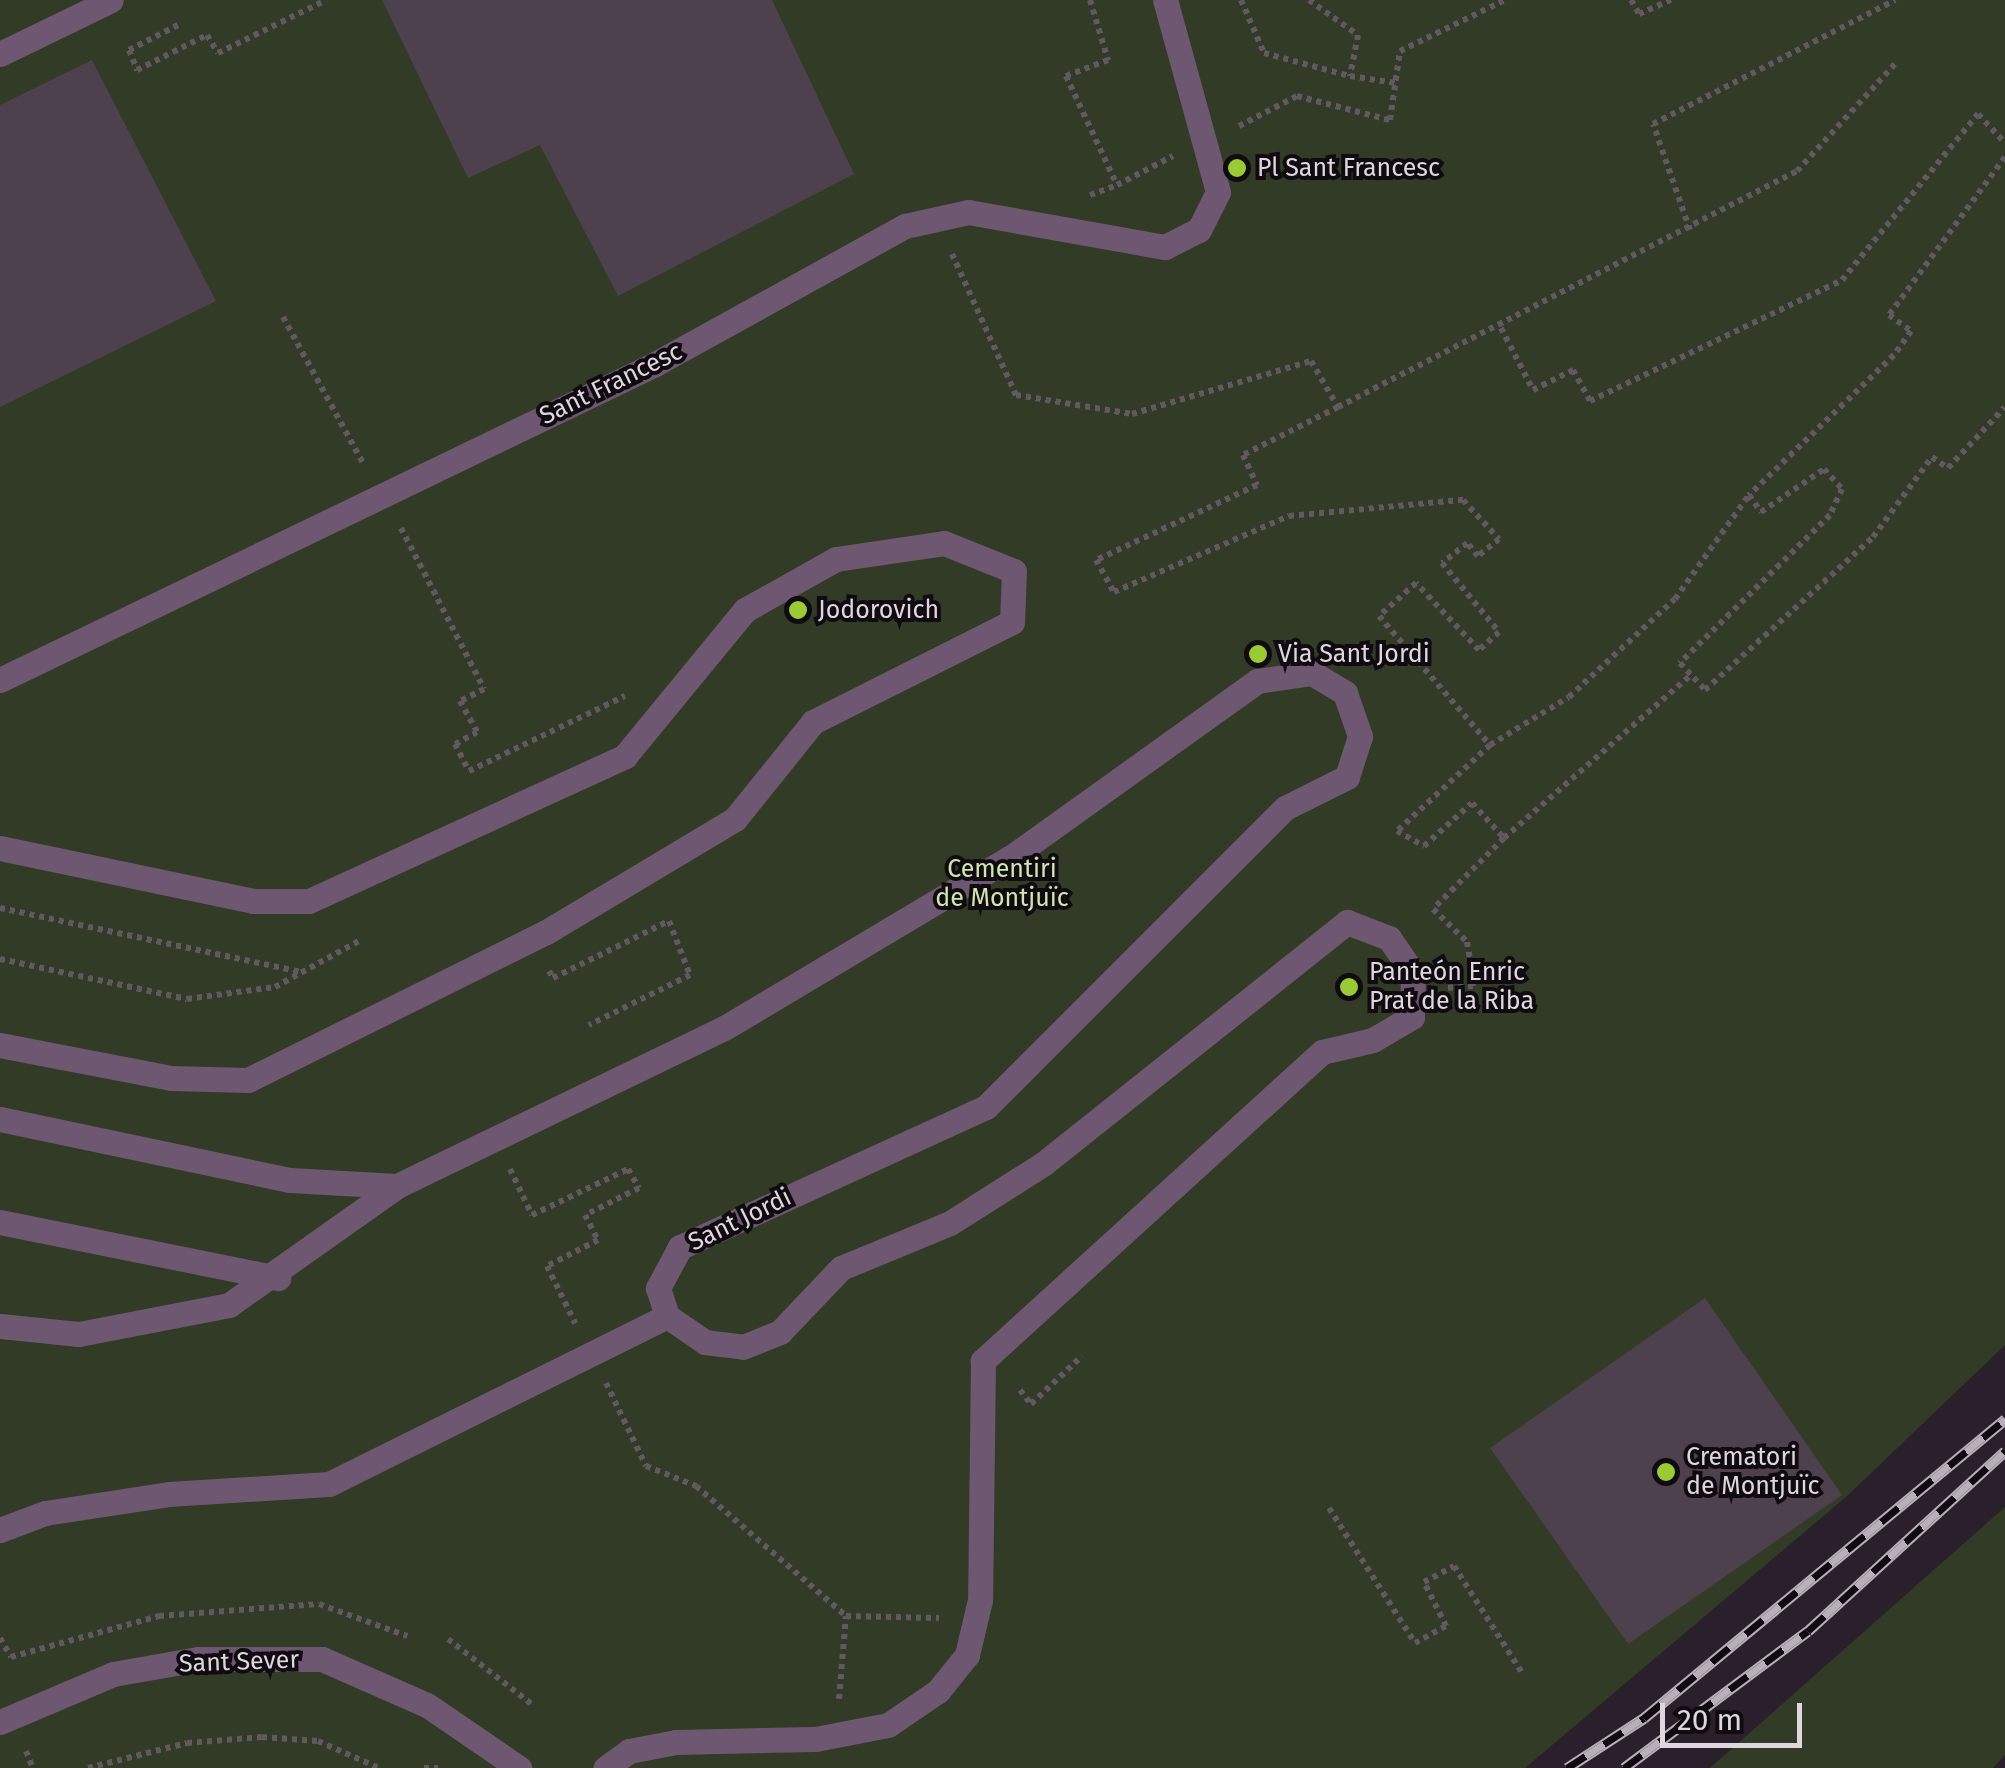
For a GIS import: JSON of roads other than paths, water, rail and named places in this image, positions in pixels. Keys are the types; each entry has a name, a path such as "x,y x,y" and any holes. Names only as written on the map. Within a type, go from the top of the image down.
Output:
{"lane":[{"path":"0,54 111,0"},
{"name":"Sant Francesc","path":"0,680 656,364 905,226 968,212 1165,247 1199,230 1218,192 1165,0"},
{"path":"0,848 252,902 309,902 626,756 745,610 836,560 944,543 1014,572 1012,622 814,722 735,819 546,932 248,1080 171,1078 0,1045"},
{"name":"Sant Jordi","path":"0,1118 290,1180 397,1186 726,1027 1010,858 1257,682 1312,673 1346,692 1360,736 1347,777 1286,808 986,1107 680,1247 658,1288 667,1316"},
{"path":"0,1530 45,1513 169,1494 329,1484 667,1316 705,1342 743,1347 780,1332 841,1268 950,1222 1044,1164 1347,922 1389,938 1413,973 1412,1017 1373,1040 1322,1052 983,1361 980,1600 967,1654 938,1691 888,1725 815,1739 676,1742 629,1751 606,1768"},
{"path":"0,1326 79,1334 229,1305 278,1278 397,1186"},
{"path":"0,1222 278,1278"},
{"name":"Sant Sever","path":"0,1722 113,1674 198,1658 322,1659 427,1705 518,1768"}],"railway":[{"path":"1567,1768 1644,1718 2005,1419"},
{"path":"1624,1768 1808,1631 2005,1451"}],"place":[{"name":"Pl Sant Francesc","path":"1237,168"},
{"name":"Jodorovich","path":"798,610"},
{"name":"Via Sant Jordi","path":"1258,654"},
{"name":"Panteón Enric Prat de la Riba","path":"1349,987"},
{"name":"Crematori de Montjuïc","path":"1666,1472"}],"park label":[{"name":"Cementiri de Montjuïc","path":"1002,884"}]}
